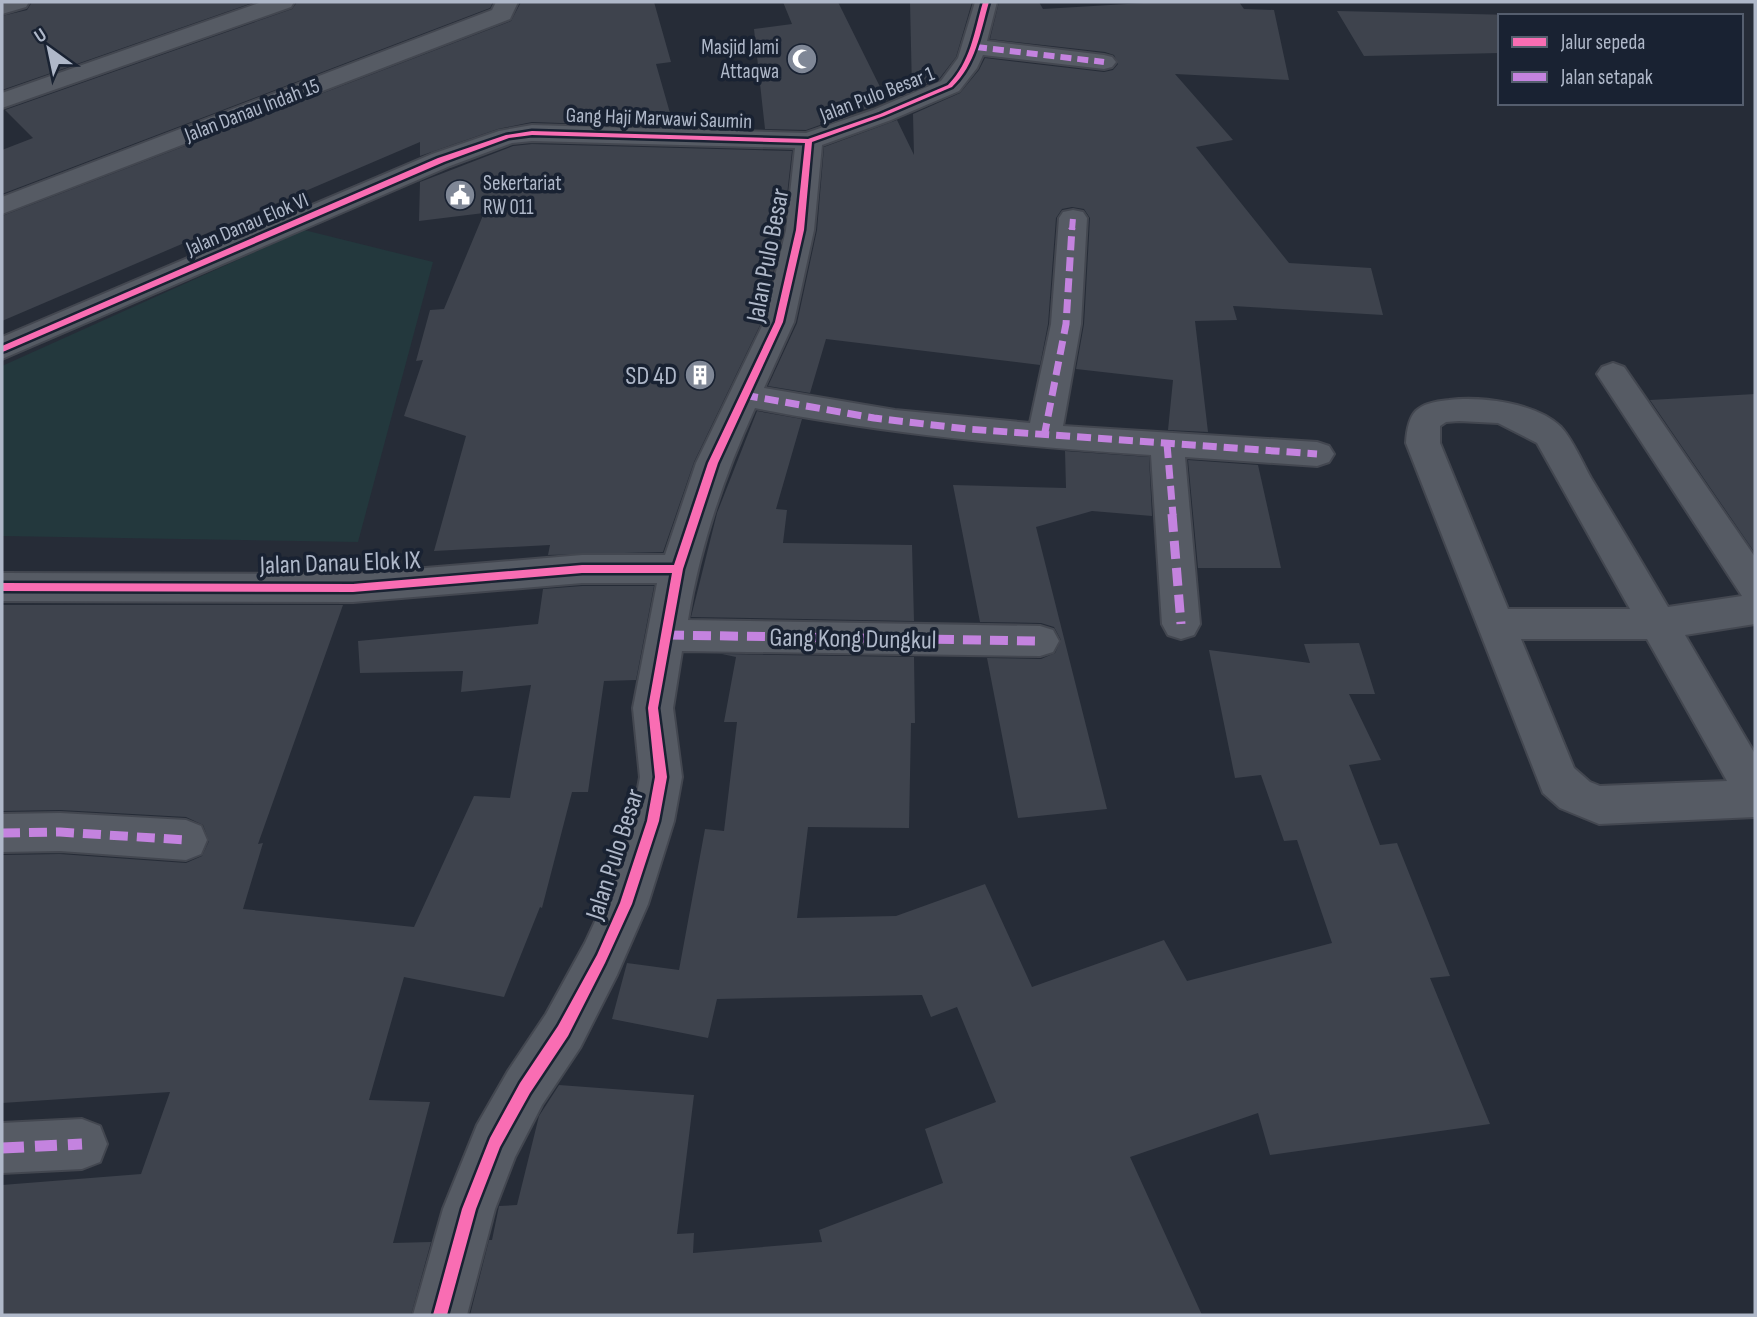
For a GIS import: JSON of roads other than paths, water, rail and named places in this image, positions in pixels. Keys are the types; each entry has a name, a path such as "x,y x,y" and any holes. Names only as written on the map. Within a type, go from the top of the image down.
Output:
{"street":[{"path":"2,7 18,2"},
{"path":"2,101 283,2"},
{"name":"Jalan Pulo Besar 1","path":"809,141 950,86 956,81 976,47 986,2"},
{"name":"Jalan Danau Indah 15","path":"2,206 505,8"},
{"path":"976,47 1104,62"},
{"name":"Gang Haji Marwawi Saumin","path":"508,136 532,133 809,141"},
{"name":"Jalan Danau Elok VI","path":"2,349 441,160 508,136"},
{"name":"Jalan Pulo Besar","path":"440,1315 469,1209 495,1143 525,1088 563,1031 595,971 634,880 659,794 661,776 653,708 678,569 713,463 779,322 800,230 809,141"},
{"path":"1044,437 1066,324 1073,218"},
{"path":"1613,374 1755,586"},
{"path":"744,395 875,419 1044,437 1317,454"},
{"path":"1755,791 1549,435 1526,421 1491,408 1436,411 1424,422 1423,443 1558,780 1575,795 1598,805 1755,798"},
{"path":"1167,444 1181,624"},
{"name":"Jalan Danau Elok IX","path":"2,587 353,588 582,569 678,569"},
{"path":"1496,624 1658,624 1755,609"},
{"name":"Gang Kong Dungkul","path":"666,635 1041,641"},
{"path":"2,833 60,832 186,840"},
{"path":"2,1148 82,1144"}],"place":[{"name":"Masjid Jami Attaqwa","path":"802,59"},
{"name":"Sekertariat RW 011","path":"460,195"},
{"name":"SD 4D","path":"700,375"}]}
